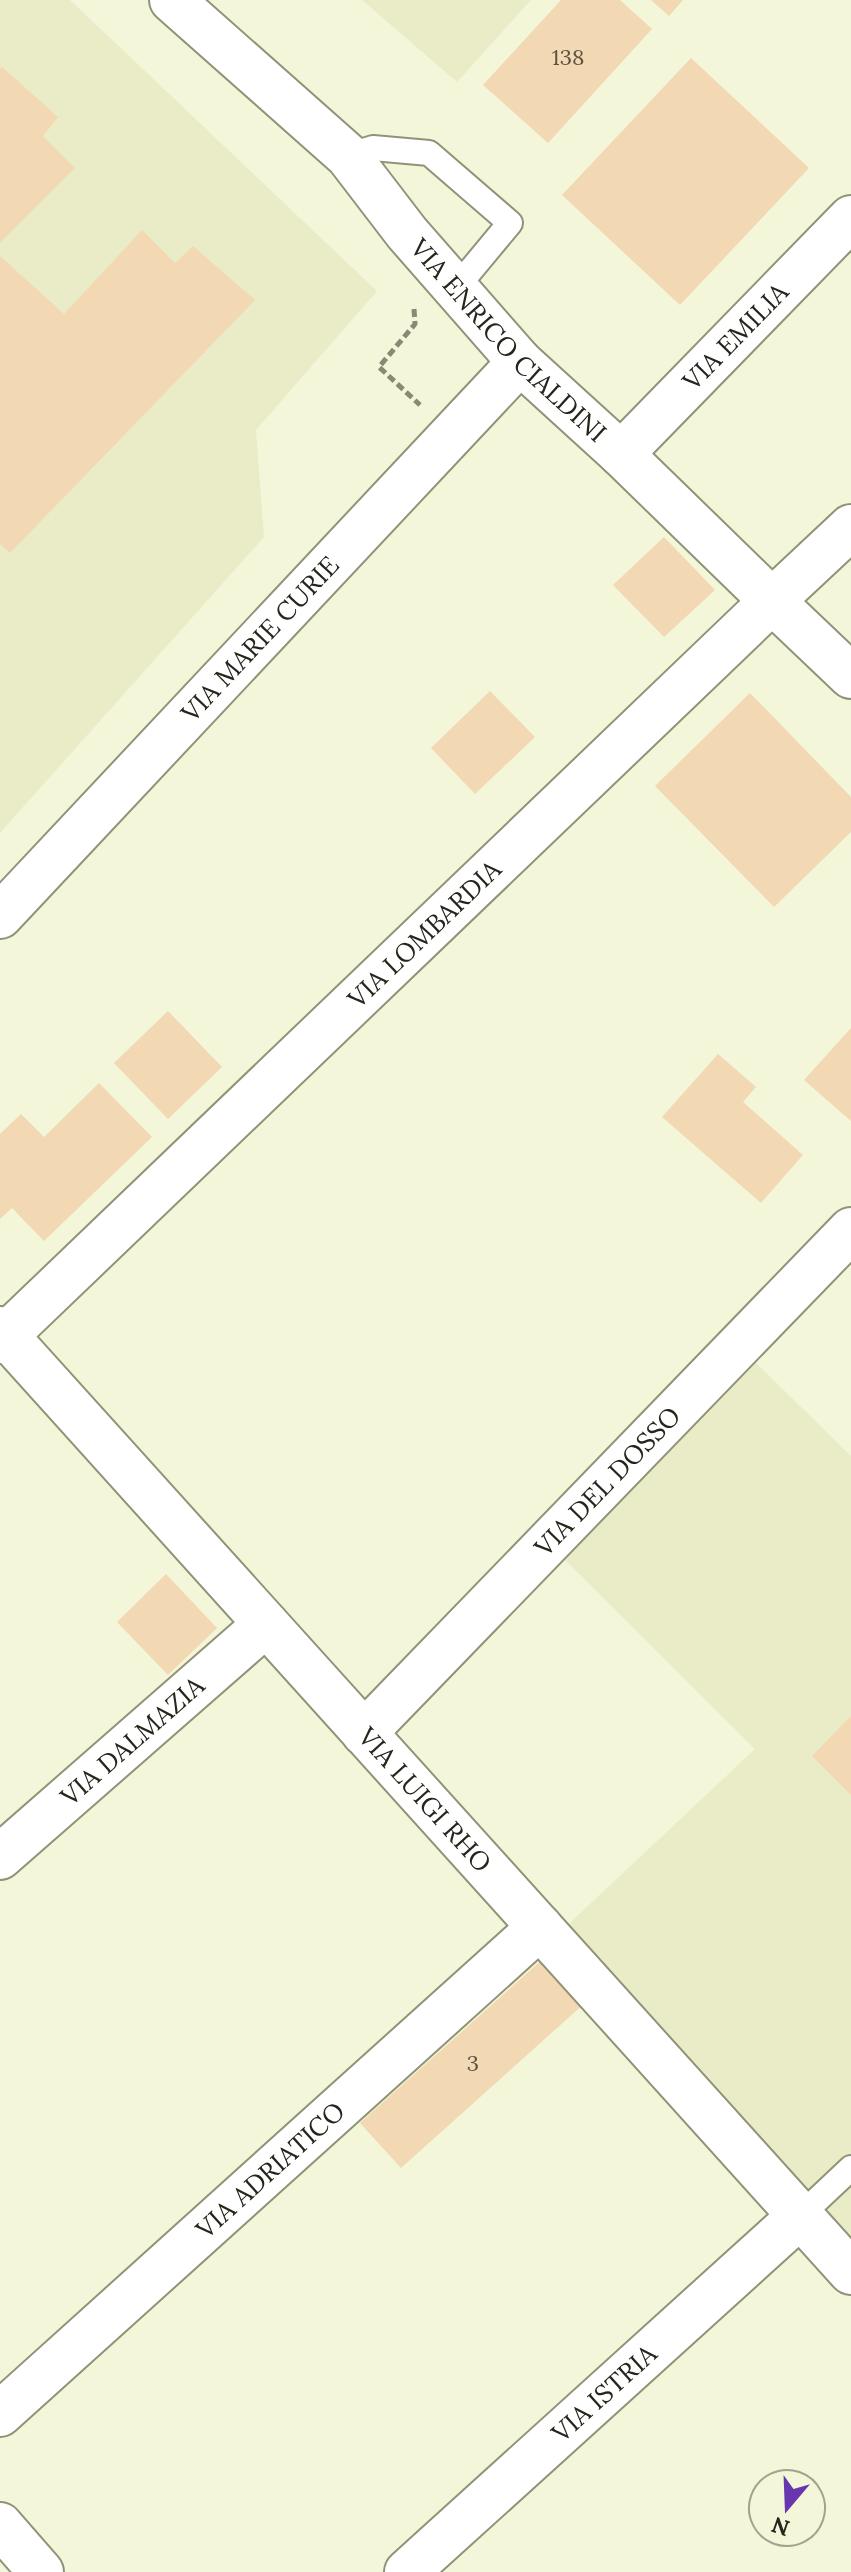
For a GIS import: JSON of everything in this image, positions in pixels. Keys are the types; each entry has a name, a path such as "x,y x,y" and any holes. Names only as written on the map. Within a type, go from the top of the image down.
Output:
{"street":[{"name":"VIA ENRICO CIALDINI","path":"172,0 348,156 407,233 520,362 621,454 851,676"},
{"name":"VIA EMILIA","path":"621,454 851,218"},
{"name":"VIA MARIE CURIE","path":"0,916 520,362"},
{"name":"VIA LOMBARDIA","path":"2,1335 851,527"},
{"name":"VIA DEL DOSSO","path":"364,1733 851,1230"},
{"name":"VIA LUIGI RHO","path":"2,1335 851,2272"},
{"name":"VIA DALMAZIA","path":"0,1857 266,1624"},
{"name":"VIA ADRIATICO","path":"0,2414 540,1927"},
{"name":"VIA ISTRIA","path":"407,2572 800,2216"},
{"path":"0,2525 41,2572"}],"lane":[{"path":"348,156 373,148 429,153 510,223 456,288"},
{"path":"800,2216 851,2168"}],"path":[{"path":"413,297 415,324 379,367 452,436"}],"shaded area":[{"path":"0,0 70,0 377,291 256,430 264,537 0,833"},
{"path":"362,0 531,0 457,82"},
{"path":"750,1357 851,1456 851,2258 558,1934 755,1749 554,1549"}],"building":[{"path":"561,0 620,0 652,29 548,143 483,85"},
{"path":"651,0 683,0 669,16"},
{"path":"691,58 809,168 680,305 562,195"},
{"path":"2,67 58,117 43,136 75,168 0,243 0,69"},
{"path":"142,230 175,263 193,246 255,300 10,553 0,544 0,256 64,314"},
{"path":"664,537 715,590 664,637 613,585"},
{"path":"490,691 535,737 475,794 431,748"},
{"path":"750,693 851,797 851,832 774,907 655,786"},
{"path":"168,1011 222,1067 168,1119 114,1063"},
{"path":"851,1028 851,1121 804,1080"},
{"path":"718,1054 756,1087 743,1102 803,1155 761,1203 662,1117"},
{"path":"99,1083 152,1137 44,1241 12,1208 0,1219 0,1134 21,1114 44,1137"},
{"path":"166,1574 217,1628 168,1675 117,1622"},
{"path":"851,1716 851,1795 812,1756"},
{"path":"545,1957 586,2002 401,2168 360,2123"}]}
